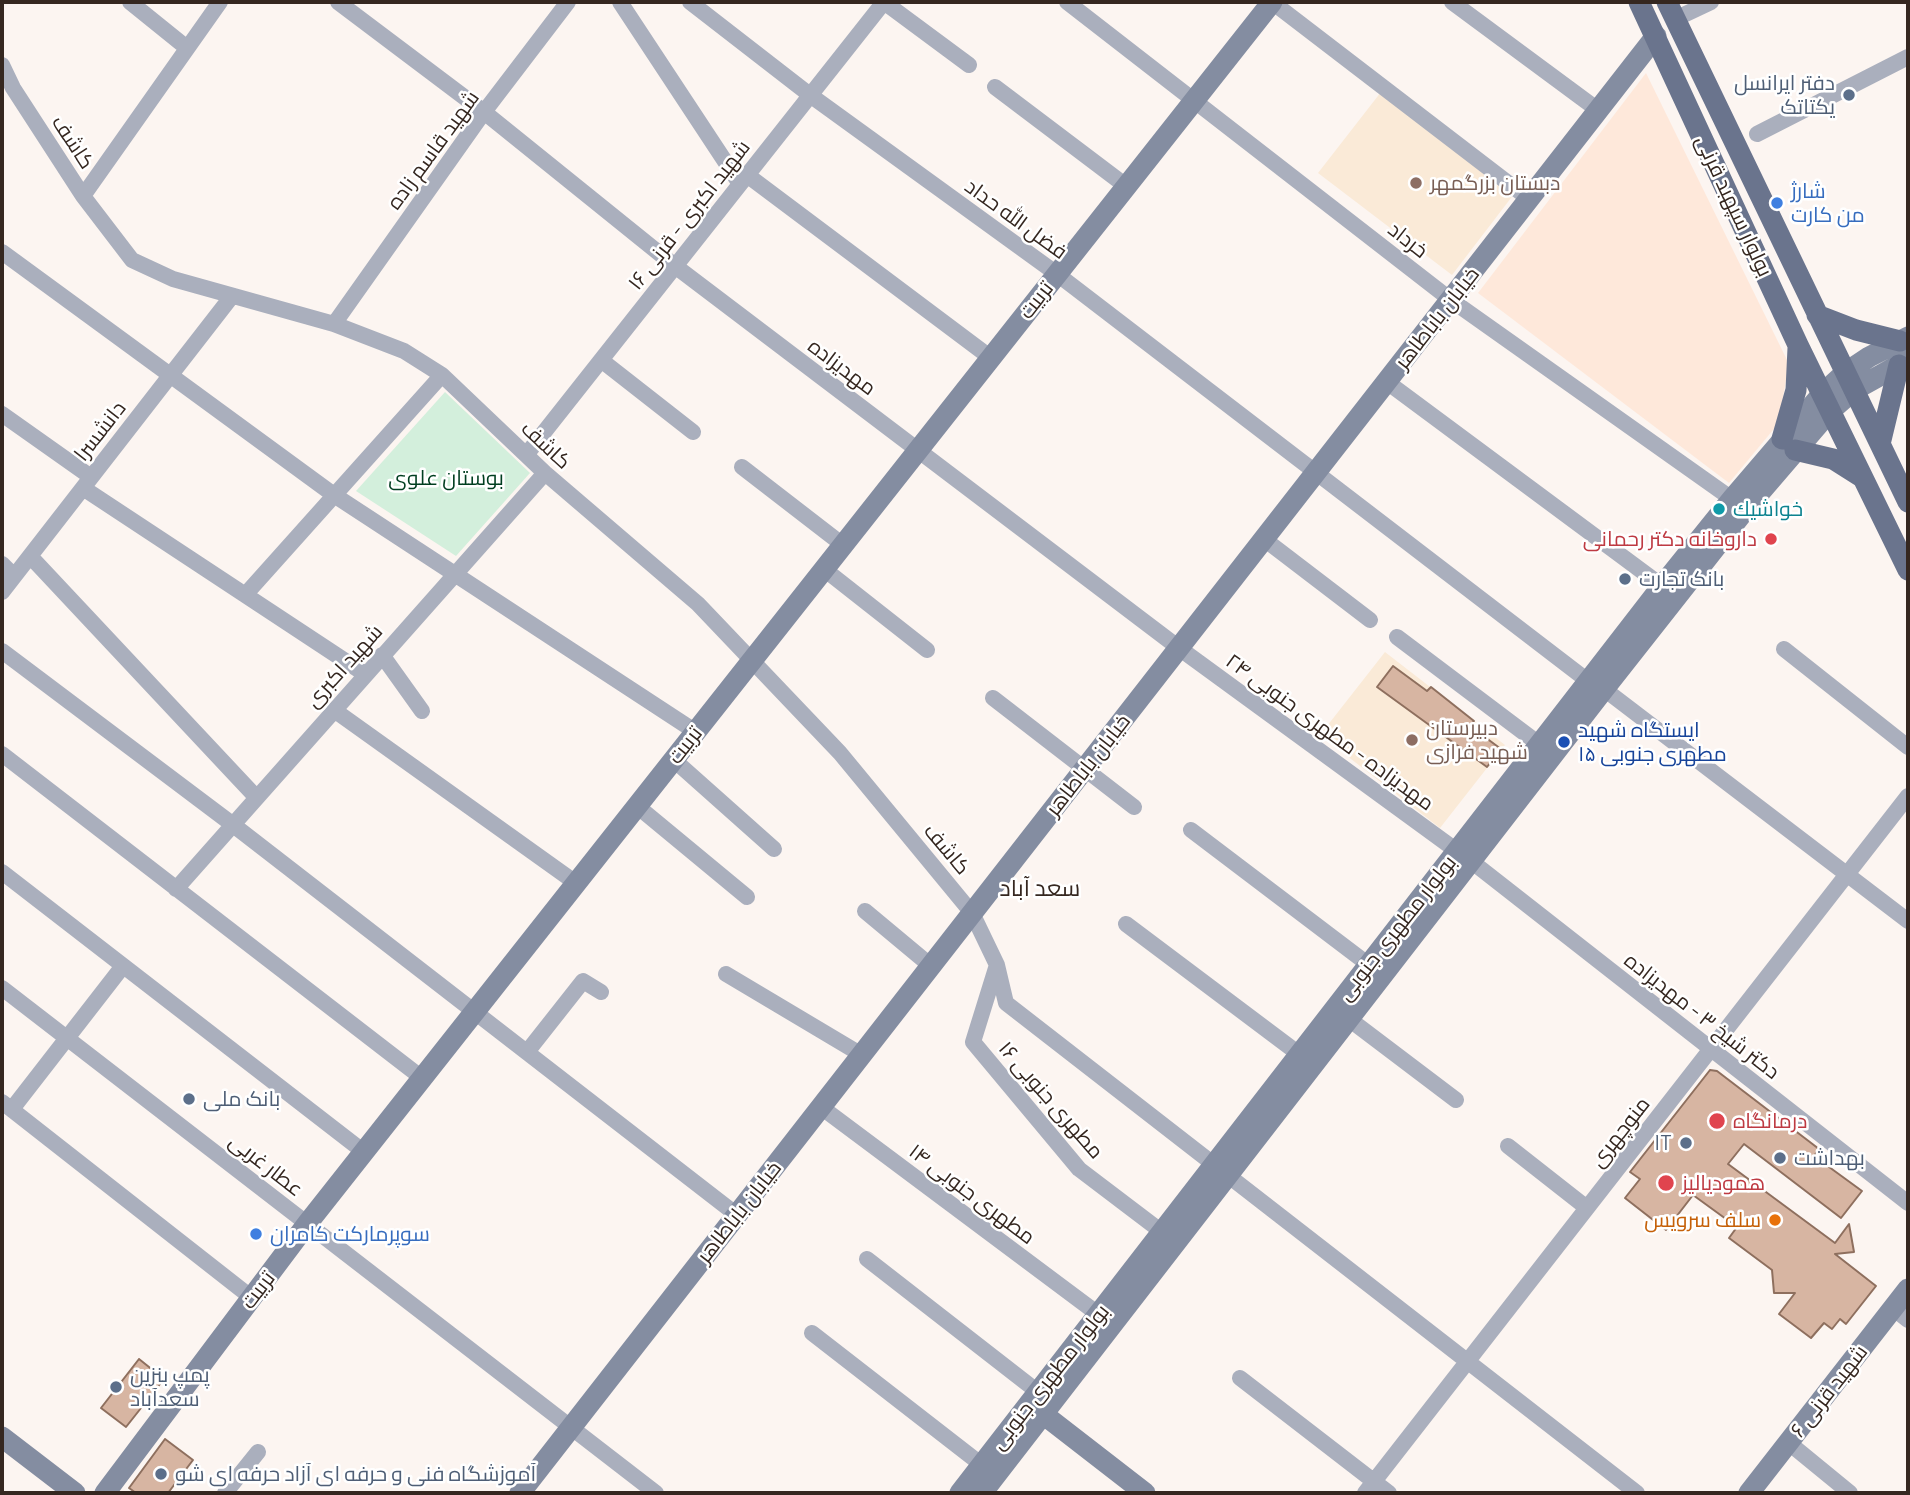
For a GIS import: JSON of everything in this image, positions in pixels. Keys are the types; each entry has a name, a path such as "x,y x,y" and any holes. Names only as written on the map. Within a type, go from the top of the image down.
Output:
{"main road":[{"name":"بولوار سپهبد قرنی","path":"1639,2 1798,345 1908,570"},
{"name":"بولوار سپهبد قرنی","path":"1671,10 1908,502"},
{"path":"1817,314 1904,351 1880,444"},
{"path":"1798,345 1797,390 1788,445 1833,459 1863,478"}],"street":[{"path":"131,2 187,48"},
{"path":"83,196 220,2"},
{"name":"مهدیزاده","path":"338,2 484,112 675,267 1179,648"},
{"path":"620,2 744,180 991,358"},
{"name":"فضل الله حداد","path":"690,2 810,95 1057,274 1315,473 1908,921"},
{"path":"884,2 969,65"},
{"name":"شهید اکبری - قرنی ۱۶","path":"526,455 884,2"},
{"name":"خرداد","path":"1067,2 1451,300 1732,499"},
{"path":"1452,2 1598,110"},
{"path":"1671,10 1711,2"},
{"path":"1269,3 1529,199"},
{"name":"تربیت","path":"105,1493 307,1224 1269,3"},
{"name":"شهید قاسم زاده","path":"334,324 561,4"},
{"name":"خیابان باباطاهر","path":"520,1493 1656,36"},
{"path":"1758,135 1908,58"},
{"name":"کاشف","path":"2,65 13,88 83,196 132,260 173,279 334,324 404,351 442,375 545,472 698,604 840,753 972,913 997,965 1006,1003 1637,1493"},
{"path":"995,86 1126,186"},
{"path":"2,252 334,495 696,732"},
{"name":"دانشسرا","path":"2,592 232,296"},
{"name":"بولوار مطهری جنوبی","path":"982,1493 1043,1414 1220,1170 1299,1054 1368,965 1464,856 1596,685 1788,445 1826,402 1849,382 1904,351"},
{"path":"601,360 693,432"},
{"path":"245,595 442,375"},
{"path":"1387,382 1662,586"},
{"path":"2,414 87,482 245,595 365,674"},
{"name":"بولوار مطهری جنوبی","path":"960,1493 1162,1232 1220,1170 1349,1019 1539,744 1596,685 1662,586 1732,499 1788,445"},
{"path":"742,467 843,545"},
{"name":"شهید اکبری","path":"176,889 545,472"},
{"path":"1264,539 1370,620"},
{"path":"30,556 256,797"},
{"path":"2,564 14,576"},
{"path":"824,569 927,650"},
{"path":"1397,637 1539,744"},
{"name":"مهدیزاده - مطهری جنوبی ۲۴","path":"1179,648 1464,856"},
{"path":"1784,649 1908,747"},
{"path":"2,651 232,824 737,1215"},
{"path":"382,655 422,711"},
{"path":"993,698 1134,807"},
{"path":"334,710 576,883"},
{"path":"2,754 422,1078"},
{"path":"674,760 774,849"},
{"name":"منوچهری","path":"1369,1487 1908,796"},
{"path":"637,806 747,897"},
{"path":"1191,830 1368,965"},
{"name":"دکتر شیخ ۳ - مهدیزاده","path":"1464,856 1908,1203"},
{"path":"2,873 365,1152"},
{"path":"865,911 931,966"},
{"path":"1126,924 1299,1054"},
{"name":"مطهری جنوبی ۱۶","path":"997,965 973,1042 1079,1168 1162,1232"},
{"path":"123,966 67,1038 7,1106 251,1298"},
{"path":"726,974 862,1055"},
{"path":"527,1052 583,981 601,992"},
{"name":"عطار غربی","path":"2,988 656,1493"},
{"path":"1349,1019 1457,1100"},
{"name":"مطهری جنوبی ۱۴","path":"821,1107 1098,1314"},
{"path":"1508,1146 1587,1208"},
{"path":"867,1259 1038,1392"},
{"name":"شهید قرنی ۶","path":"1749,1493 1901,1314 1908,1289"},
{"path":"812,1333 982,1465"},
{"path":"1240,1378 1369,1487 1389,1493"},
{"path":"1043,1414 1145,1493"},
{"path":"2,1437 75,1493"},
{"path":"1789,1443 1850,1493"},
{"path":"225,1493 258,1452"}],"shaded area":[{"path":"1646,73 1789,364 1778,424 1729,483 1478,293"},
{"name":"دبستان بزرگمهر","path":"1381,92 1514,194 1452,275 1318,173"},
{"name":"دبیرستان شهید فرازی","path":"1385,652 1505,745 1440,828 1320,735"}],"green space":[{"name":"بوستان علوی","path":"445,392 530,473 456,556 356,491"}],"building":[{"path":"1393,666 1427,691 1431,687 1474,721 1470,726 1501,749 1487,767 1377,687"},
{"path":"1710,1070 1717,1071 1819,1149 1814,1156 1862,1191 1841,1218 1744,1144 1728,1164 1835,1243 1849,1224 1854,1252 1835,1254 1876,1286 1846,1324 1840,1319 1832,1329 1824,1323 1811,1338 1779,1314 1795,1293 1774,1293 1772,1270 1729,1238 1737,1227 1693,1195 1666,1230 1625,1198 1640,1179 1630,1172"},
{"path":"139,1359 164,1379 126,1427 101,1408"},
{"name":"آموزشگاه فنی و حرفه ای آزاد حرفه ای شو","path":"165,1439 193,1460 168,1493 136,1493 129,1488"}],"place":[{"name":"دفتر ایرانسل یکتاتک","path":"1849,95"},
{"name":"دبستان بزرگمهر","path":"1416,183"},
{"name":"شارژ من کارت","path":"1777,203"},
{"name":"خواشيك","path":"1719,509"},
{"name":"داروخانه دکتر رحمانی","path":"1771,539"},
{"name":"بانک تجارت","path":"1625,579"},
{"name":"دبیرستان شهید فرازی","path":"1412,740"},
{"name":"ایستگاه شهید مطهری جنوبی ۱۵","path":"1564,742"},
{"name":"بانک ملی","path":"189,1099"},
{"name":"درمانگاه","path":"1717,1121"},
{"name":"IT","path":"1686,1143"},
{"name":"بهداشت","path":"1780,1158"},
{"name":"همودیالیز","path":"1666,1183"},
{"name":"سلف سرویس","path":"1775,1220"},
{"name":"سوپرمارکت کامران","path":"256,1234"},
{"name":"پمپ بنزین سعدآباد","path":"116,1387"},
{"name":"آموزشگاه فنی و حرفه ای آزاد حرفه ای شو","path":"161,1474"}],"district":[{"name":"سعد آباد","path":"1040,888"}]}
